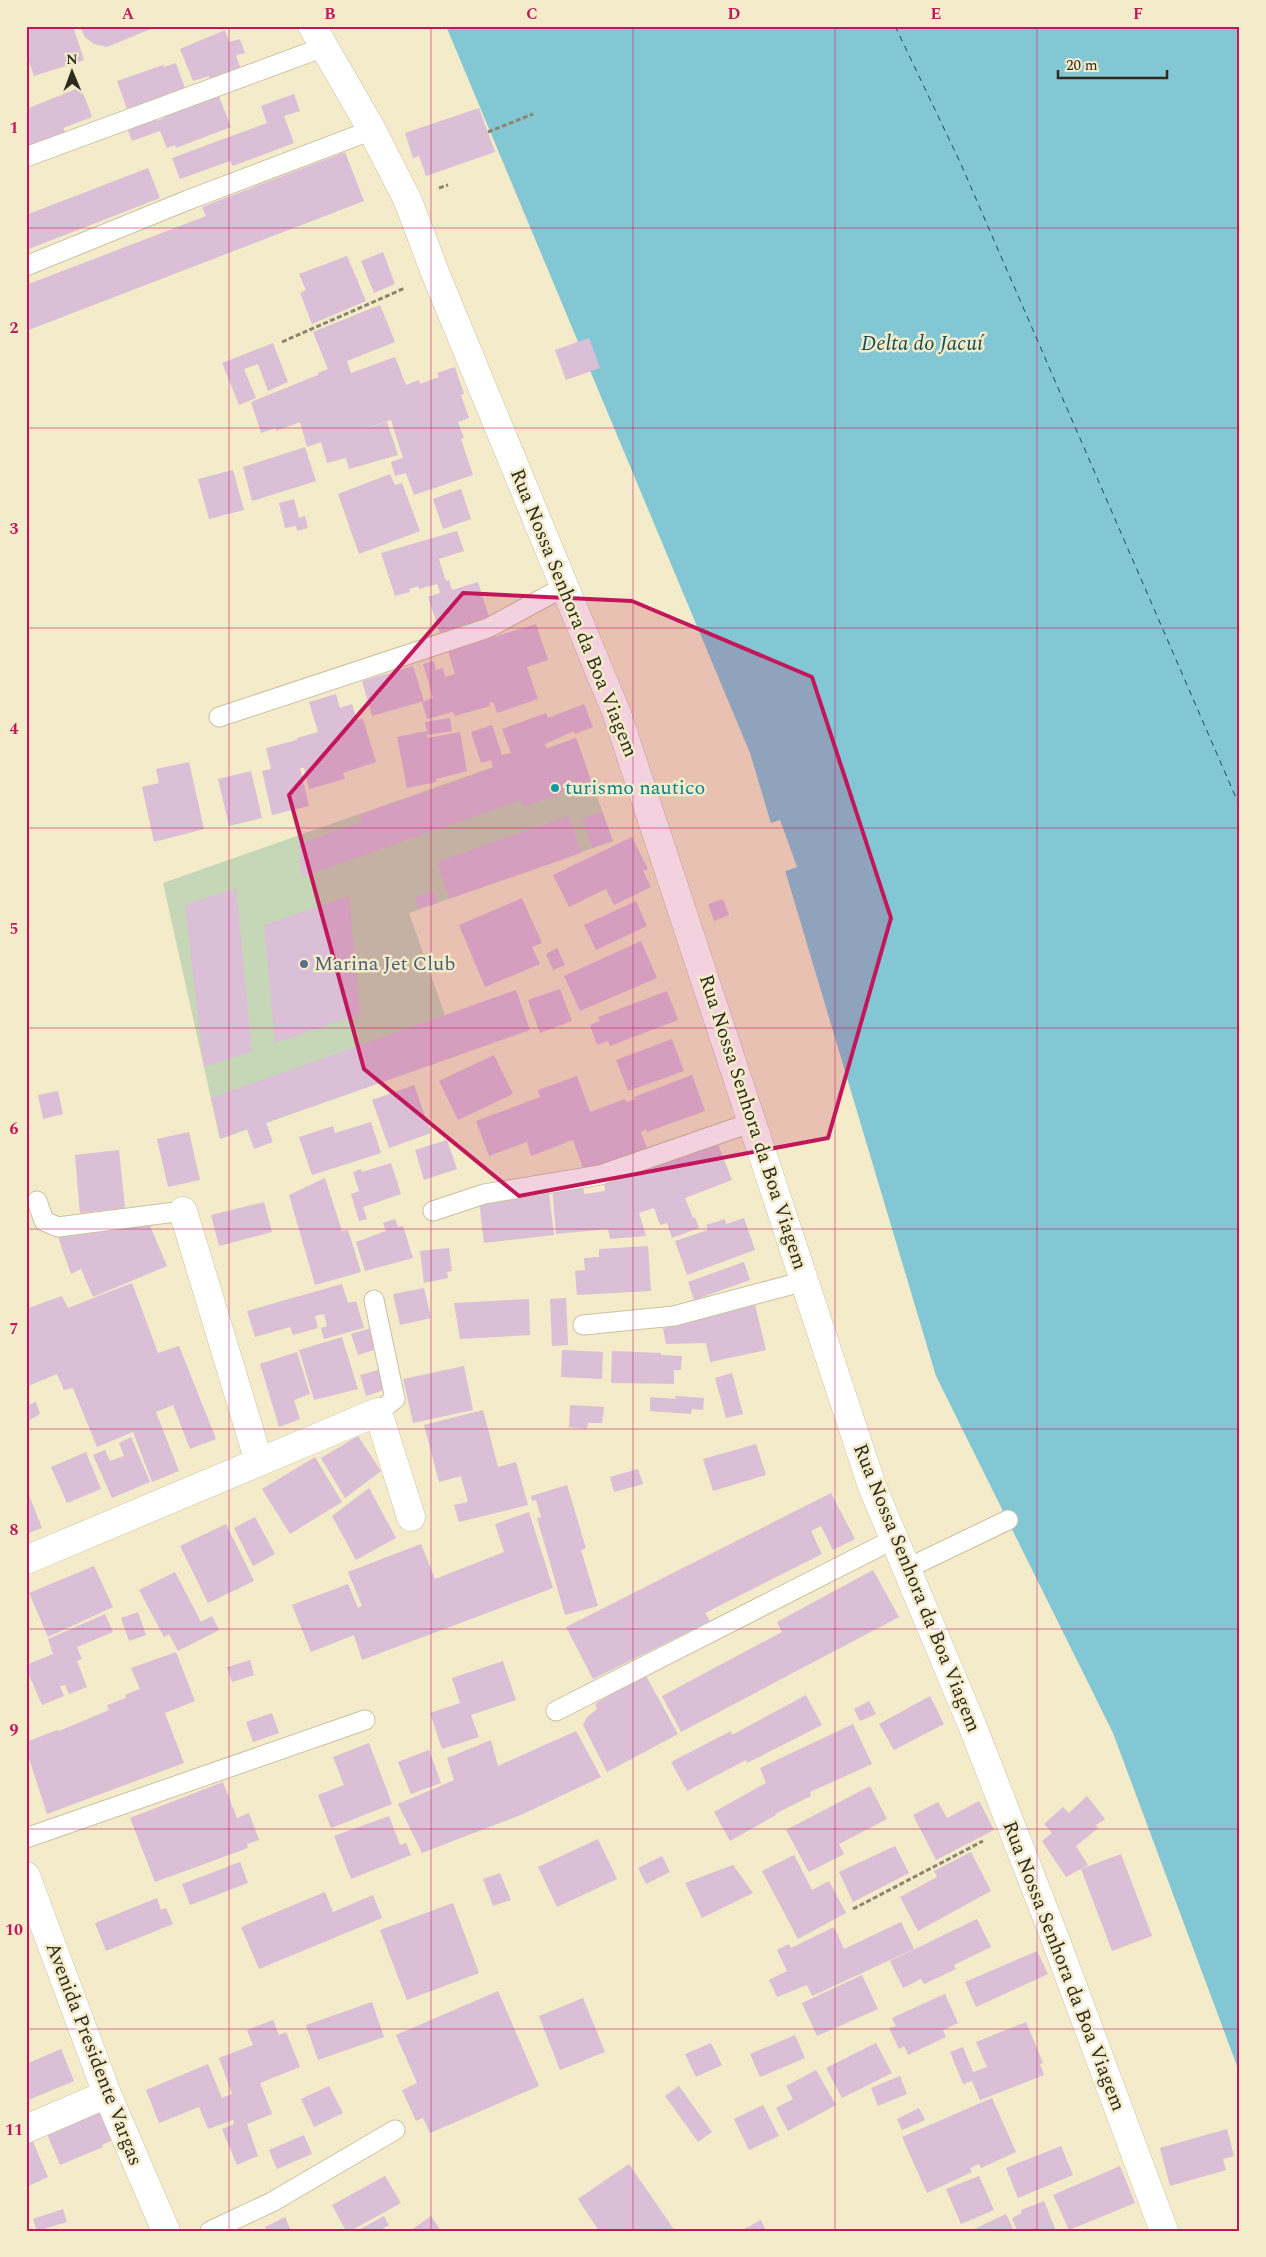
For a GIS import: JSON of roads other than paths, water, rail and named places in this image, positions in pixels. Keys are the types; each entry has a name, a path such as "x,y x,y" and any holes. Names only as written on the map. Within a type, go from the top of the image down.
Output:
{"street":[{"name":"Rua Nossa Senhora da Boa Viagem","path":"318,37 372,130 408,201 436,275 617,714 872,1486 972,1724 1012,1826 1164,2231"},
{"path":"184,1211 259,1462"},
{"path":"26,1560 378,1412 411,1517"},
{"name":"Avenida Presidente Vargas","path":"26,1876 107,2094 166,2231"},
{"path":"26,2129 107,2094"}],"lane":[{"path":"26,157 318,37"},
{"path":"26,266 188,200 372,130"},
{"path":"219,718 488,628 564,587"},
{"path":"433,1211 484,1194 600,1175 753,1122"},
{"path":"37,1201 44,1221 58,1227 184,1211"},
{"path":"583,1325 674,1316 805,1281"},
{"path":"374,1300 395,1399 378,1412"},
{"path":"906,1569 1008,1520"},
{"path":"556,1711 894,1539"},
{"path":"26,1838 365,1720"},
{"path":"210,2231 272,2202 395,2130"}],"water":[{"name":"Delta do Jacuí","path":"446,26 1240,26 1240,2074 1113,1733 936,1376 750,753"}],"place":[{"name":"turismo nautico","path":"555,788"},
{"name":"Marina Jet Club","path":"304,964"}]}
